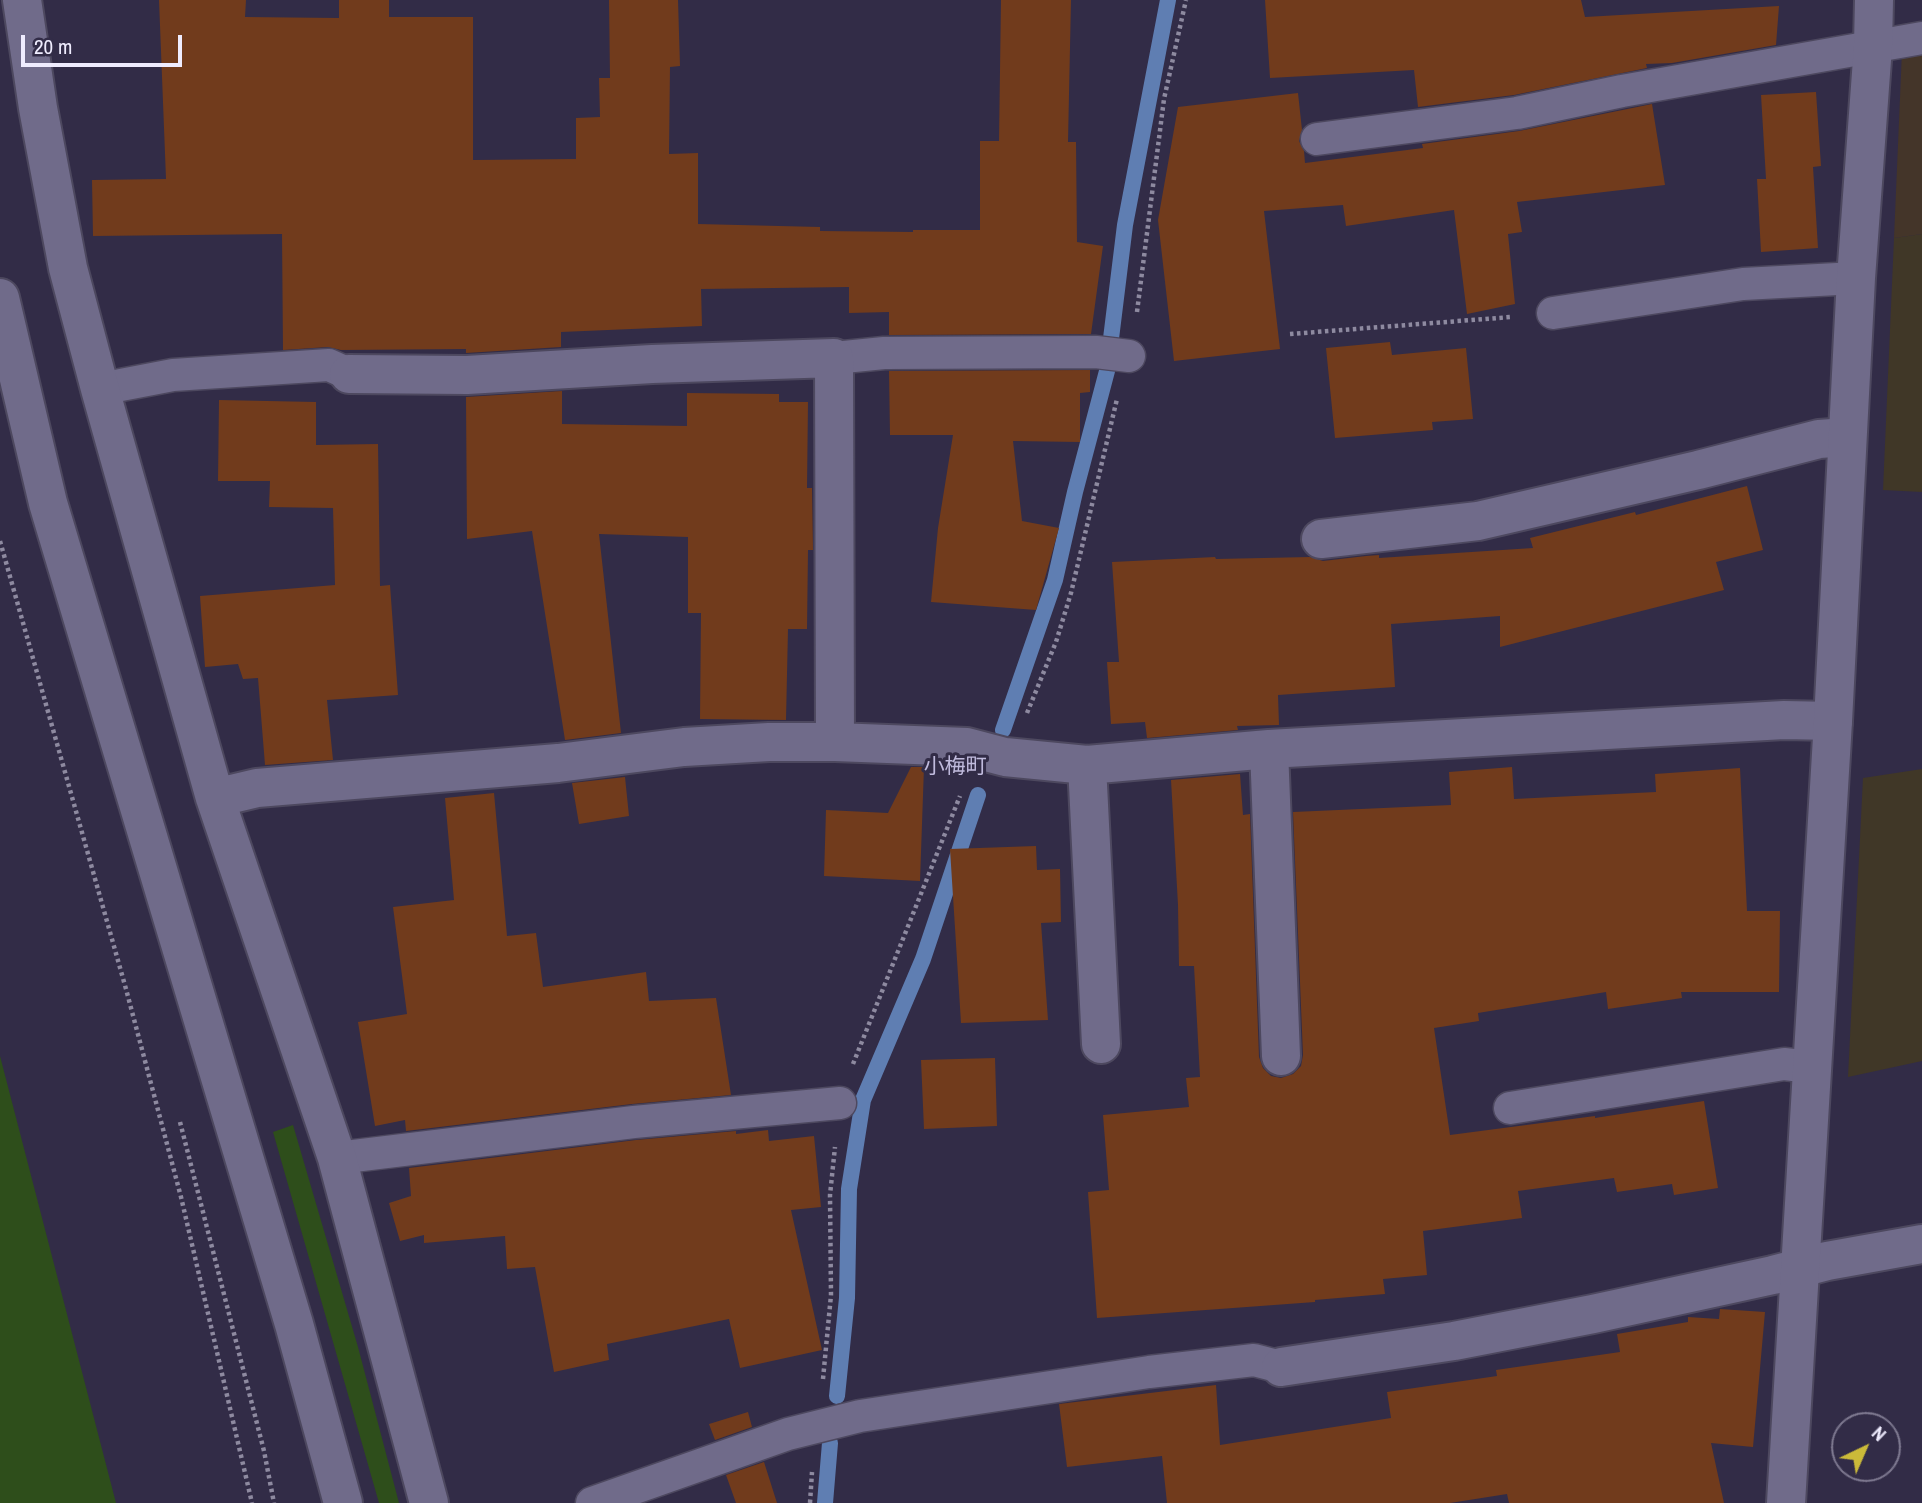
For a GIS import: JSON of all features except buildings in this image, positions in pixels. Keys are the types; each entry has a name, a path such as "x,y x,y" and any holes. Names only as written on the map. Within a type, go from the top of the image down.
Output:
{"street":[{"path":"22,0 38,107 68,268 100,389 215,798 337,1158 429,1503"},
{"path":"1786,1503 1874,0"},
{"path":"0,298 48,503 294,1324 344,1503"},
{"path":"349,374 467,375 652,364 834,358 835,741"},
{"path":"1321,539 1478,521 1819,439 1847,437"},
{"path":"215,798 257,788 558,763 684,747 835,741 967,747 1005,757 1087,765 1269,749 1784,720 1833,721"},
{"path":"1269,749 1281,1056"},
{"path":"1087,765 1101,1044"},
{"path":"1281,1367 1454,1341 1568,1319 1827,1261 1922,1244"}],"lane":[{"path":"1317,139 1517,113 1622,91 1922,38"},
{"path":"1553,313 1743,284 1856,278"},
{"path":"834,358 884,353 1096,352 1129,356"},
{"path":"100,389 173,374 329,365 349,374"},
{"path":"1510,1108 1784,1064 1812,1067"},
{"path":"337,1158 634,1122 840,1103"},
{"path":"592,1503 788,1434 860,1416 1149,1372 1254,1360 1281,1367"}],"path":[{"path":"1290,334 1553,313"},
{"path":"0,541 126,989 181,1197 252,1503"},
{"path":"822,1390 831,1295 830,1195 843,1087 956,804 965,788"}],"shaded area":[{"path":"1922,48 1922,234 1894,238 1902,51"},
{"path":"1922,234 1922,492 1883,490 1894,238"},
{"path":"1922,769 1922,1061 1848,1077 1863,778"}],"green space":[{"path":"0,1056 116,1503 0,1503"},
{"path":"293,1125 358,1347 399,1503 379,1503 273,1132"}],"waterway":[{"path":"1003,730 1055,580 1107,371 1125,225 1168,0"},
{"path":"837,1396 847,1298 849,1189 863,1100 923,959 978,795"},
{"path":"825,1503 830,1443"}],"district":[{"name":"小梅町","path":"955,767"}]}
